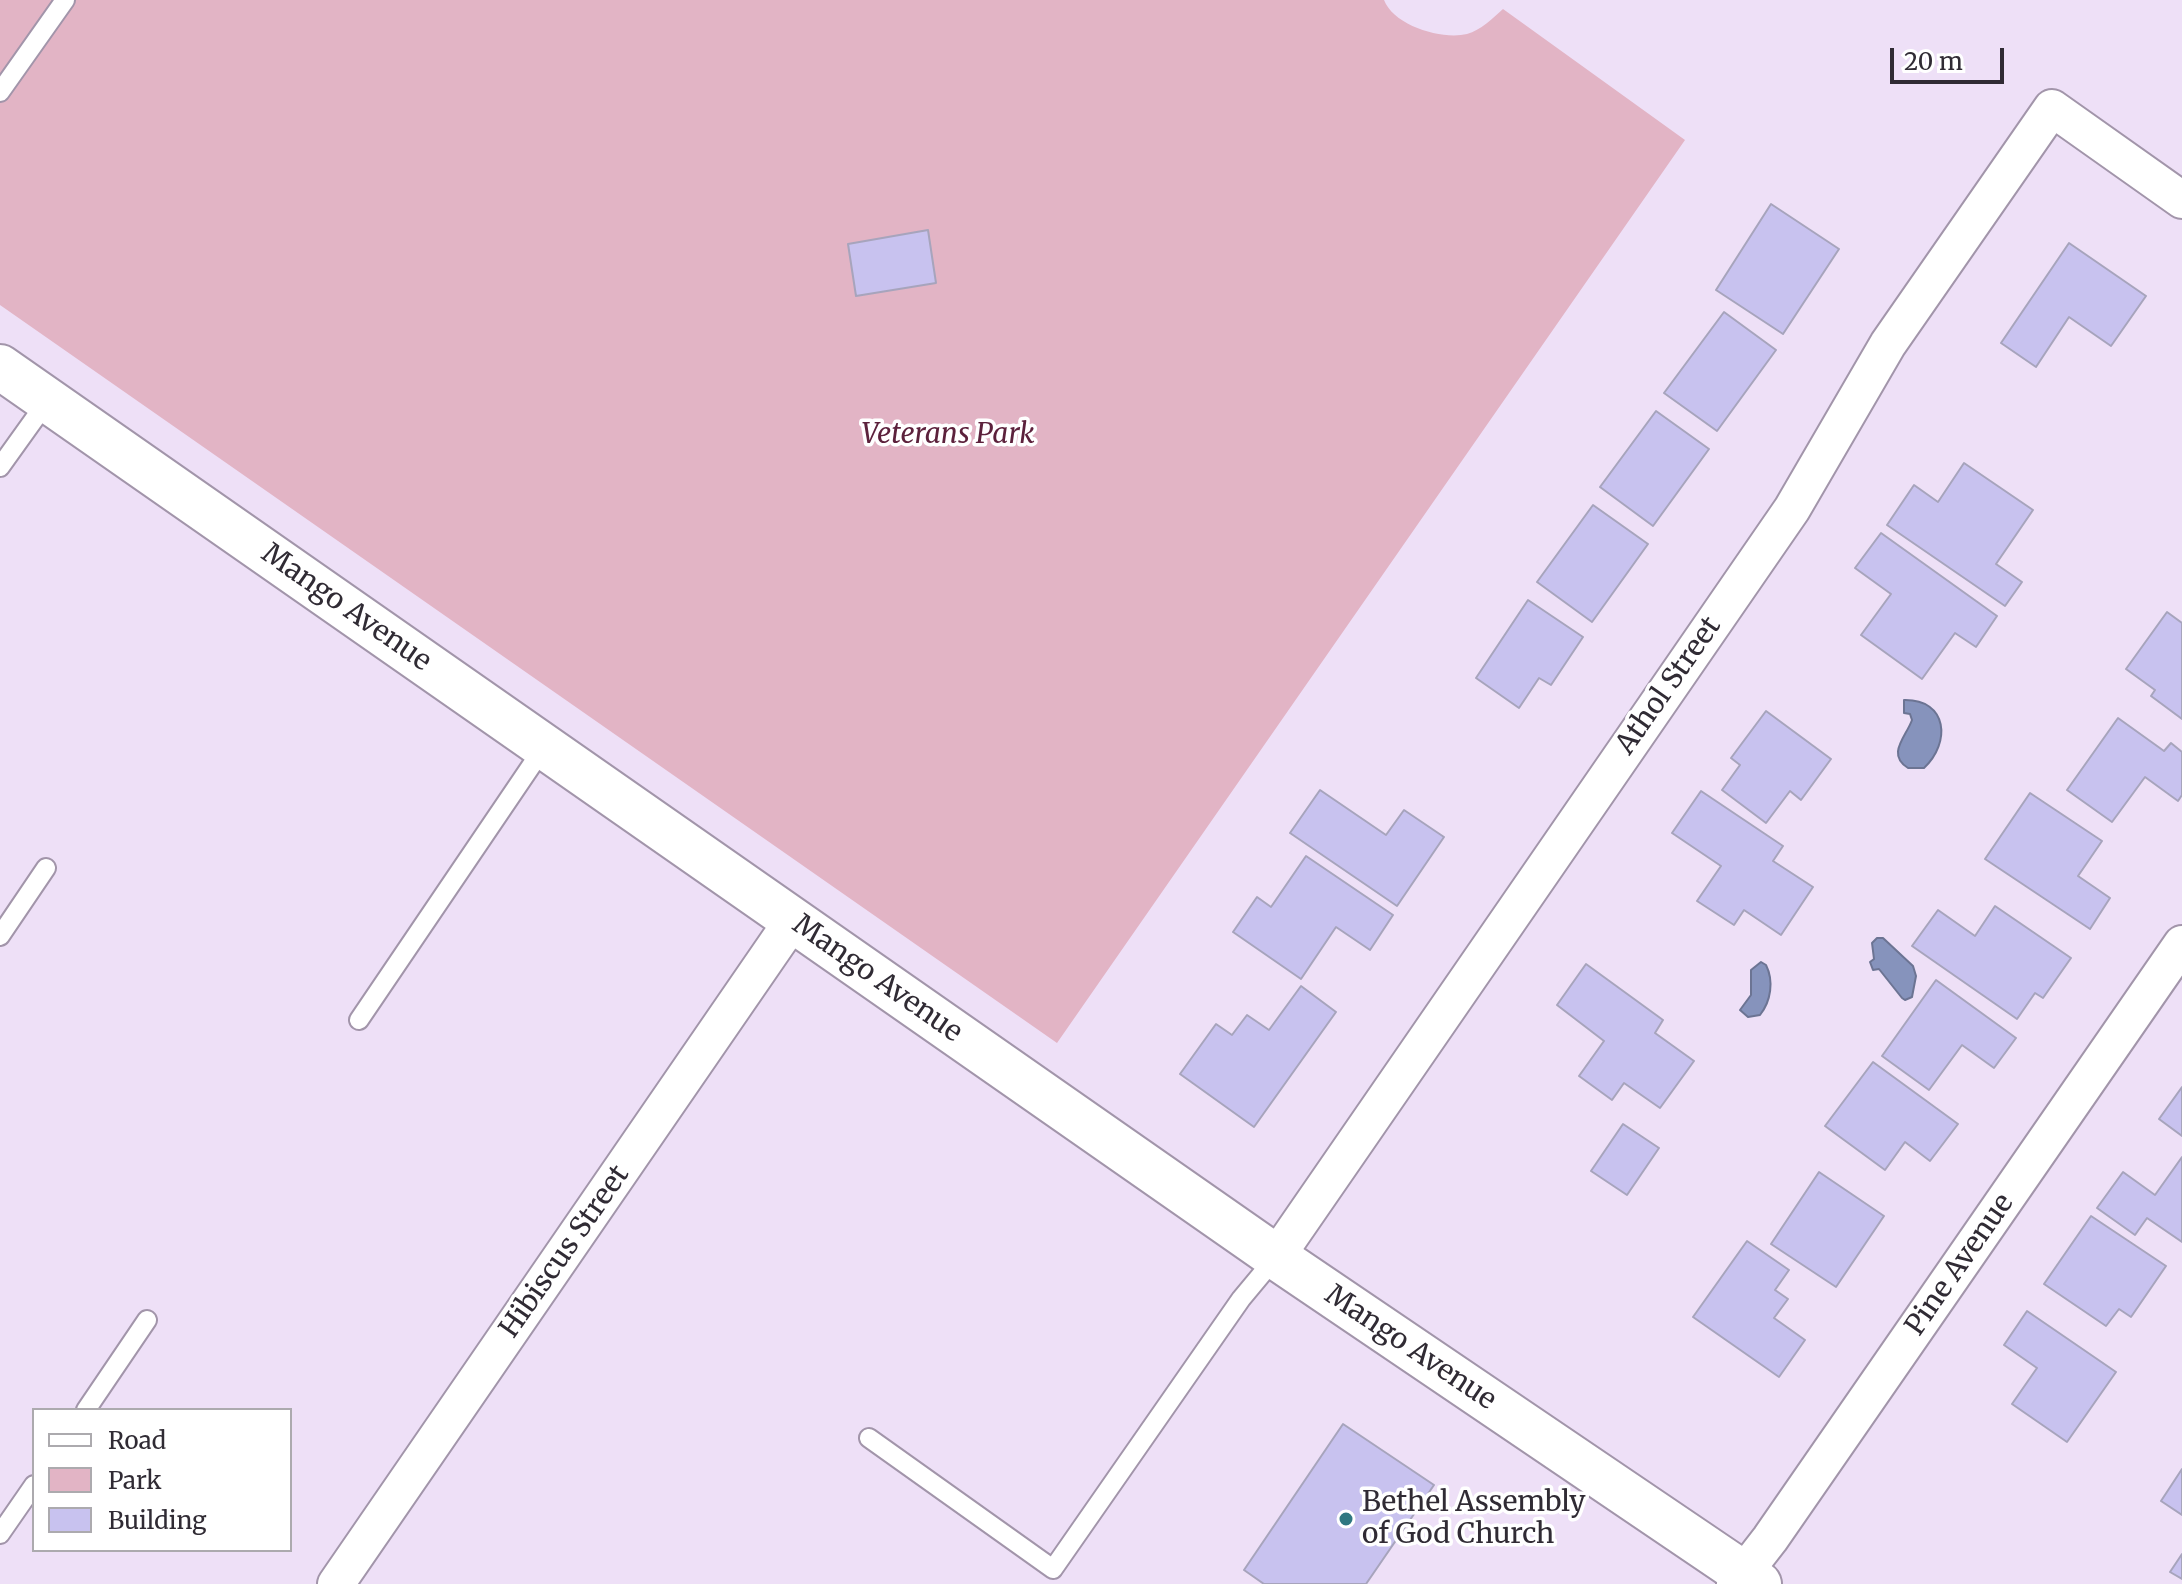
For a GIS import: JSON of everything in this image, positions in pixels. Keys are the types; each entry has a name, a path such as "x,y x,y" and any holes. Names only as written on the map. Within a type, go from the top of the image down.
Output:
{"street":[{"name":"Athol Street","path":"1276,1257 1792,509 1888,344 2052,108 2182,200"},
{"name":"Mango Avenue","path":"0,367 1276,1257 1746,1580"},
{"name":"Hibiscus Street","path":"336,1584 793,920"},
{"name":"Pine Avenue","path":"1746,1580 1779,1526 2182,944"}],"lane":[{"path":"0,92 65,0"},
{"path":"0,467 48,400"},
{"path":"359,1020 544,747"},
{"path":"0,936 46,868"},
{"path":"869,1438 1053,1569 1241,1299 1276,1257"},
{"path":"87,1408 147,1320"},
{"path":"0,1534 32,1488"}],"green space":[{"name":"Veterans Park","path":"0,0 1384,0 1389,9 1408,24 1445,35 1467,34 1477,30 1503,9 1685,140 1057,1043 0,305"}],"water":[{"path":"1904,700 1929,707 1937,714 1941,724 1938,747 1924,768 1908,768 1898,757 1912,720 1910,714 1904,713"},
{"path":"1877,938 1883,938 1913,966 1916,976 1912,997 1902,998 1879,969 1873,970 1870,962 1874,959 1872,943"},
{"path":"1761,962 1766,965 1770,978 1769,997 1760,1015 1748,1017 1740,1010 1751,995 1751,970"}],"building":[{"path":"1771,204 1839,249 1783,334 1716,290"},
{"path":"928,230 936,283 856,296 848,244"},
{"path":"2069,243 2146,296 2111,346 2069,317 2036,367 2001,343"},
{"path":"1724,312 1776,350 1717,431 1664,393"},
{"path":"1656,411 1709,449 1653,526 1600,487"},
{"path":"1964,463 2033,510 1996,564 2022,582 2005,606 1887,525 1914,485 1938,502"},
{"path":"1593,505 1648,544 1592,622 1537,582"},
{"path":"1881,533 1997,616 1976,647 1955,633 1922,679 1861,635 1891,594 1855,568"},
{"path":"1528,600 1583,637 1551,685 1539,678 1519,708 1476,678"},
{"path":"2167,612 2182,623 2182,719 2151,696 2155,690 2126,669"},
{"path":"1766,711 1831,759 1801,800 1790,791 1766,823 1722,790 1740,765 1731,758"},
{"path":"2118,718 2164,751 2171,743 2182,752 2182,795 2178,801 2145,777 2112,822 2067,790"},
{"path":"1320,790 1386,835 1404,810 1444,837 1397,906 1290,833"},
{"path":"1701,791 1783,846 1773,861 1813,887 1781,935 1744,910 1734,925 1697,901 1721,866 1672,833"},
{"path":"2030,793 2102,841 2078,876 2110,898 2090,929 1985,859"},
{"path":"1306,856 1393,915 1370,950 1336,927 1301,979 1233,932 1257,897 1271,907"},
{"path":"1995,906 2071,958 2043,998 2035,993 2017,1019 1912,946 1938,910 1975,936"},
{"path":"1586,964 1663,1020 1655,1033 1694,1061 1660,1108 1624,1083 1612,1100 1579,1076 1604,1041 1557,1005"},
{"path":"1936,980 2016,1038 1994,1068 1962,1045 1929,1090 1882,1056"},
{"path":"1301,986 1336,1012 1254,1127 1180,1074 1216,1024 1232,1035 1247,1015 1269,1030"},
{"path":"1873,1062 1958,1124 1930,1161 1905,1142 1885,1170 1825,1126"},
{"path":"2182,1087 2182,1136 2159,1119"},
{"path":"1623,1124 1659,1148 1627,1195 1591,1171"},
{"path":"2182,1157 2182,1242 2147,1218 2135,1235 2097,1208 2123,1172 2155,1195"},
{"path":"1819,1172 1884,1216 1836,1287 1771,1244"},
{"path":"2091,1216 2166,1266 2131,1317 2119,1309 2106,1326 2044,1284"},
{"path":"1747,1241 1789,1270 1775,1290 1788,1299 1774,1318 1805,1340 1779,1377 1693,1317"},
{"path":"2027,1311 2116,1372 2067,1442 2012,1404 2037,1368 2004,1345"},
{"path":"1343,1424 1434,1485 1366,1584 1264,1584 1244,1570"},
{"path":"2182,1469 2182,1515 2161,1501"},
{"path":"2182,1554 2182,1579 2170,1572"}],"place":[{"name":"Bethel Assembly of God Church","path":"1346,1519"}]}
